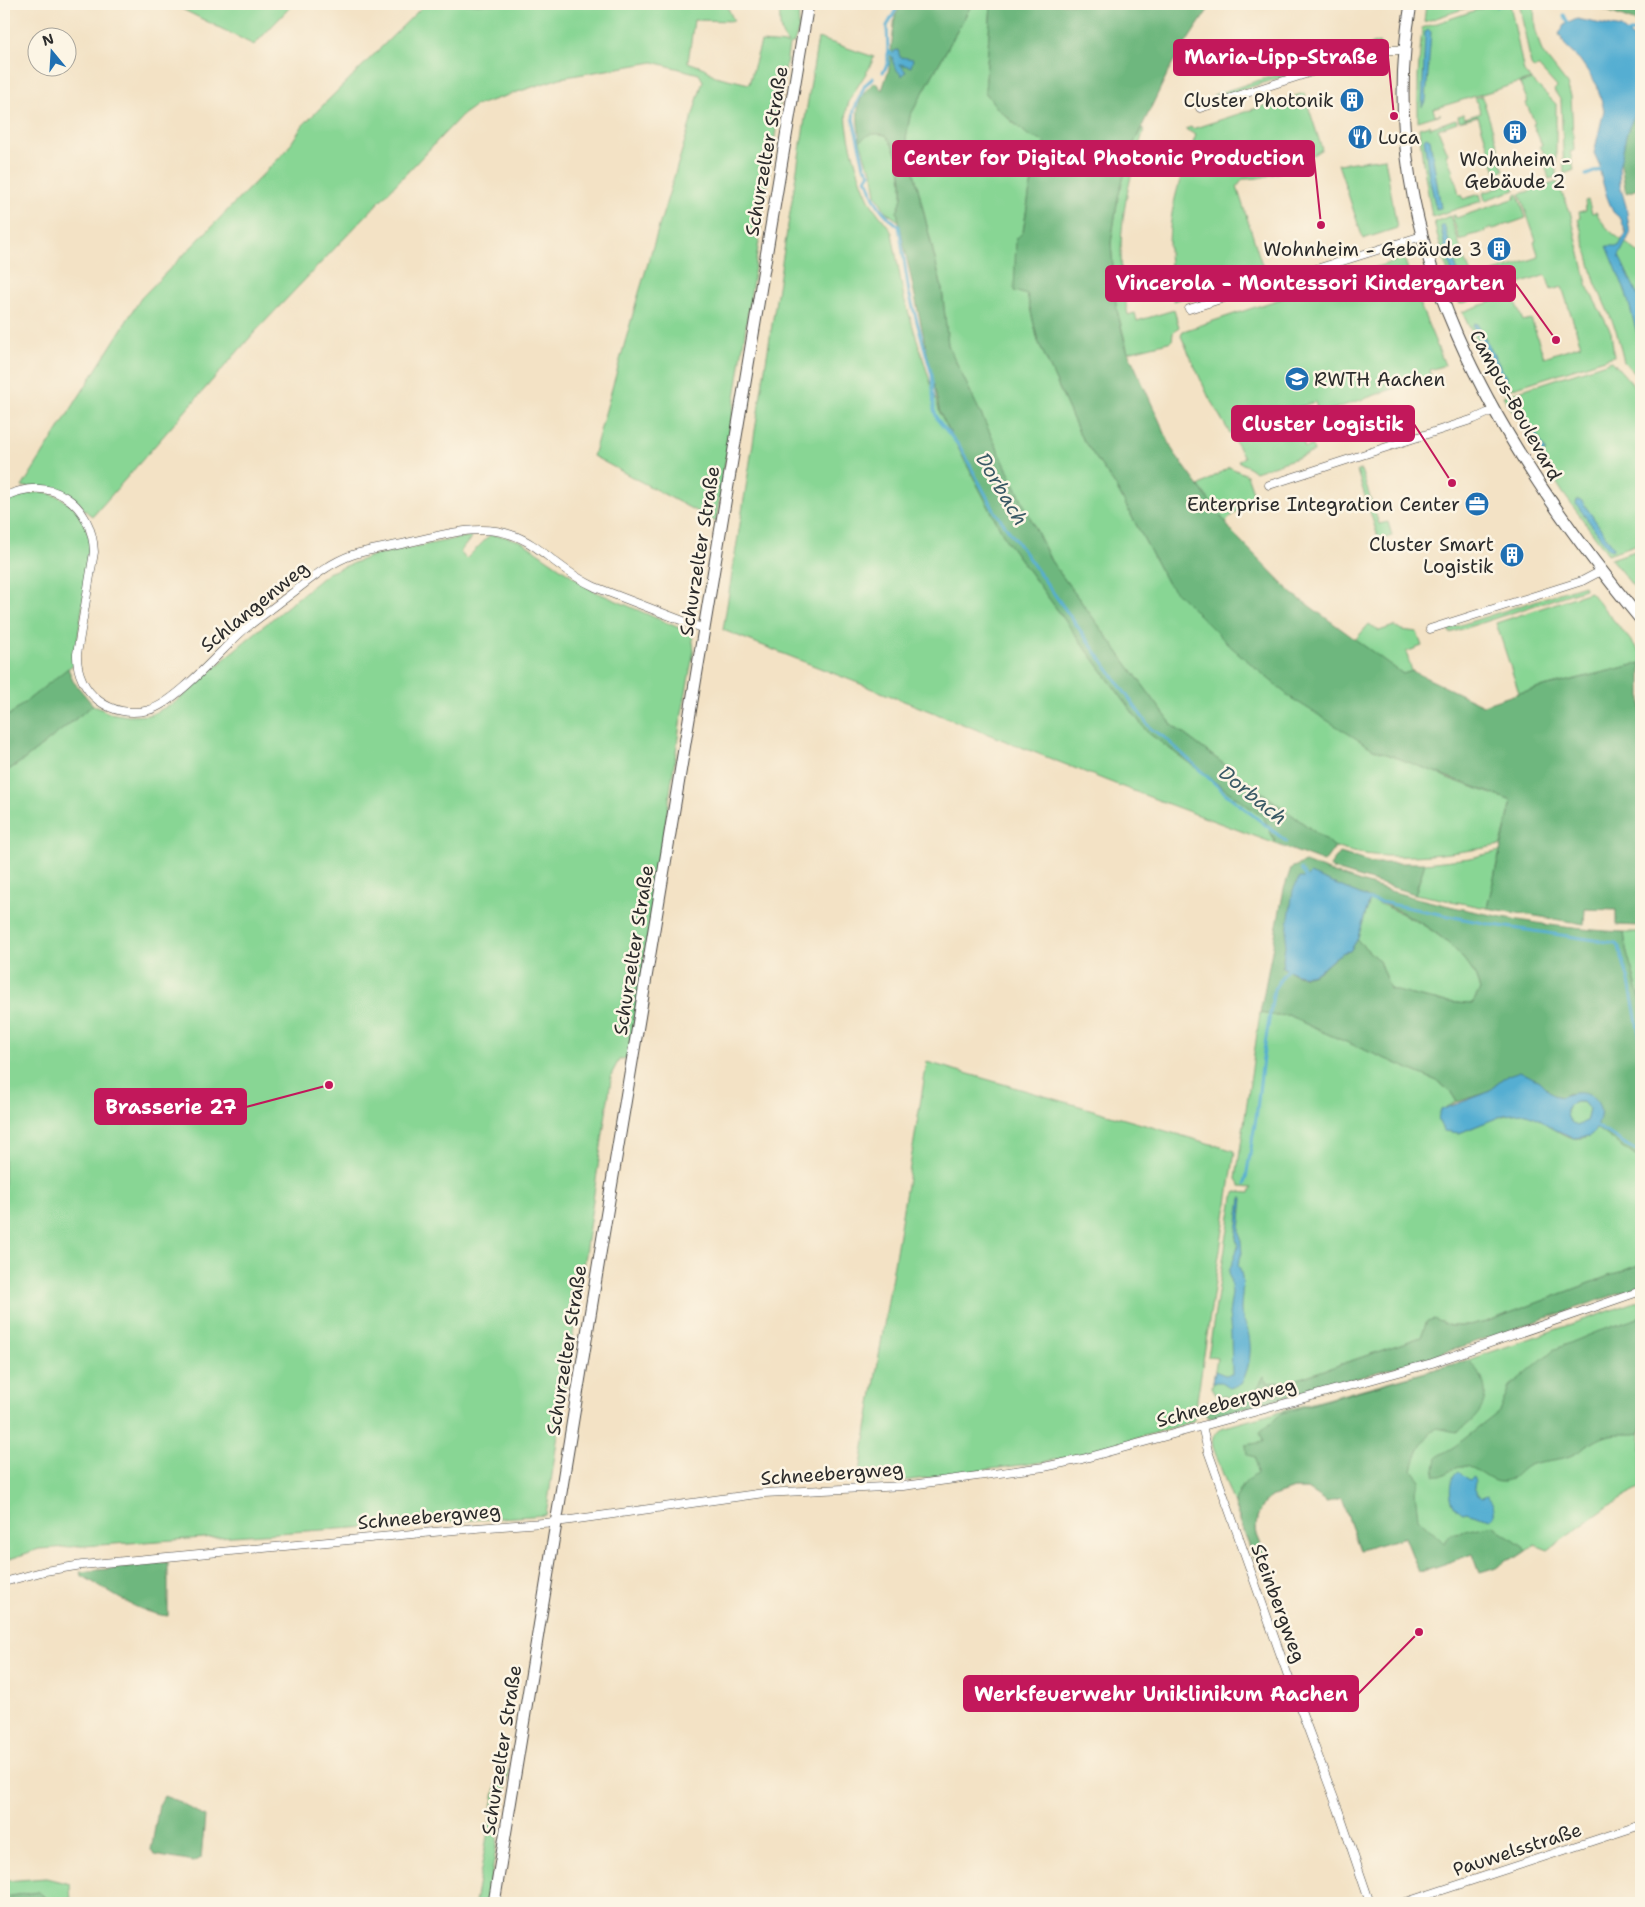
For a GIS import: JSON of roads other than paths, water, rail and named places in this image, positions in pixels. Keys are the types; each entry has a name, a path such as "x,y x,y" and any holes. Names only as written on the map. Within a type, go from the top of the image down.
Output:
{"street":[{"name":"Schurzelter Straße","path":"494,1903 808,4"},
{"name":"Campus-Boulevard","path":"1411,4 1403,50 1403,120 1411,186 1422,236 1436,284 1454,331 1494,410 1531,472 1561,517 1641,620"},
{"path":"1200,108 1380,50 1403,50"},
{"path":"1190,309 1422,236"},
{"path":"1269,485 1474,419 1494,410"},
{"name":"Schlangenweg","path":"4,496 26,489 50,490 64,495 86,518 94,539 94,552 77,654 77,667 83,685 96,699 112,708 130,711 148,710 164,703 177,694 243,630 326,568 353,554 462,532 494,530 514,535 528,542 578,578 595,587 704,629"},
{"path":"1430,629 1582,581 1601,570"},
{"name":"Schneebergweg","path":"4,1582 45,1571 82,1565 556,1522 764,1493 902,1486 1044,1467 1082,1459 1432,1363 1641,1291"},
{"name":"Steinbergweg","path":"1202,1426 1208,1451 1370,1903"},
{"name":"Pauwelsstraße","path":"1403,1903 1641,1825"}],"water":[{"path":"1577,19 1621,28 1641,44 1641,100 1627,132 1619,168 1620,185 1626,206 1630,234 1619,256 1641,302 1641,342 1626,293 1607,246 1619,246 1626,233 1621,219 1613,212 1607,197 1600,166 1594,153 1604,110 1597,85 1580,60 1566,47 1559,34 1564,25"},
{"path":"1429,30 1431,32 1426,100 1422,107 1425,32"},
{"path":"898,50 900,57 913,59 911,67 900,64 906,72 902,76 893,62 894,51"},
{"path":"1426,137 1430,139 1441,208 1436,209 1429,177 1424,139"},
{"path":"1444,224 1461,289 1457,287 1446,254 1441,227"},
{"path":"1474,323 1477,324 1507,379 1506,384 1503,383 1473,326"},
{"path":"1514,401 1517,401 1546,451 1544,453 1541,452"},
{"path":"1577,500 1582,501 1614,548 1612,550 1609,549 1576,504"},
{"path":"1310,874 1370,900 1357,940 1350,951 1343,952 1315,973 1301,975 1282,967 1293,890 1299,878 1306,878"},
{"path":"1520,1071 1539,1081 1553,1095 1561,1097 1572,1093 1582,1093 1591,1096 1600,1108 1597,1126 1590,1136 1574,1138 1554,1129 1535,1117 1523,1113 1504,1115 1459,1133 1444,1131 1439,1120 1441,1110 1486,1093 1508,1075","holes":["1583,1102 1589,1109 1586,1121 1577,1126 1571,1122 1567,1111 1569,1105"]},
{"path":"1241,1198 1243,1198 1240,1231 1242,1253 1238,1265 1242,1276 1241,1313 1249,1335 1250,1350 1247,1371 1241,1384 1230,1388 1221,1382 1213,1382 1215,1371 1225,1375 1232,1374 1229,1314 1232,1293 1229,1271 1238,1247 1236,1239"},
{"path":"1459,1471 1469,1479 1473,1476 1477,1494 1482,1498 1487,1496 1491,1501 1494,1516 1490,1519 1466,1512 1462,1513 1457,1510 1450,1493 1452,1480"}],"waterway":[{"path":"894,56 888,51 887,26 899,4"},
{"path":"1497,6 1503,4"},
{"path":"1564,15 1569,25"},
{"path":"1625,34 1634,31"},
{"name":"Dorbach","path":"883,72 888,64 888,52"},
{"name":"Dorbach","path":"873,78 865,85 854,110 853,119 864,166 870,173 866,179 870,184 872,193 883,212 899,226 909,293 932,375 934,409 937,419 960,447 994,510 1151,729 1164,737 1225,793 1287,842"},
{"path":"1586,175 1602,169 1601,166"},
{"name":"Dorbach","path":"1301,869 1307,881"},
{"name":"Dorbach","path":"1366,899 1493,925 1615,943 1619,947 1629,981 1641,1043"},
{"path":"1245,1184 1274,989 1287,970"},
{"path":"1597,1126 1641,1154"}],"place":[{"name":"Cluster Photonik","path":"1352,100"},
{"name":"Maria-Lipp-Straße","path":"1394,116"},
{"name":"Wohnheim - Gebäude 2","path":"1515,132"},
{"name":"Luca","path":"1360,137"},
{"name":"Center for Digital Photonic Production","path":"1321,225"},
{"name":"Wohnheim - Gebäude 3","path":"1499,249"},
{"name":"Vincerola - Montessori Kindergarten","path":"1556,340"},
{"name":"RWTH Aachen","path":"1297,379"},
{"name":"Cluster Logistik","path":"1452,483"},
{"name":"Enterprise Integration Center","path":"1477,504"},
{"name":"Cluster Smart Logistik","path":"1512,555"},
{"name":"Brasserie 27","path":"329,1085"},
{"name":"Werkfeuerwehr Uniklinikum Aachen","path":"1419,1632"}]}
